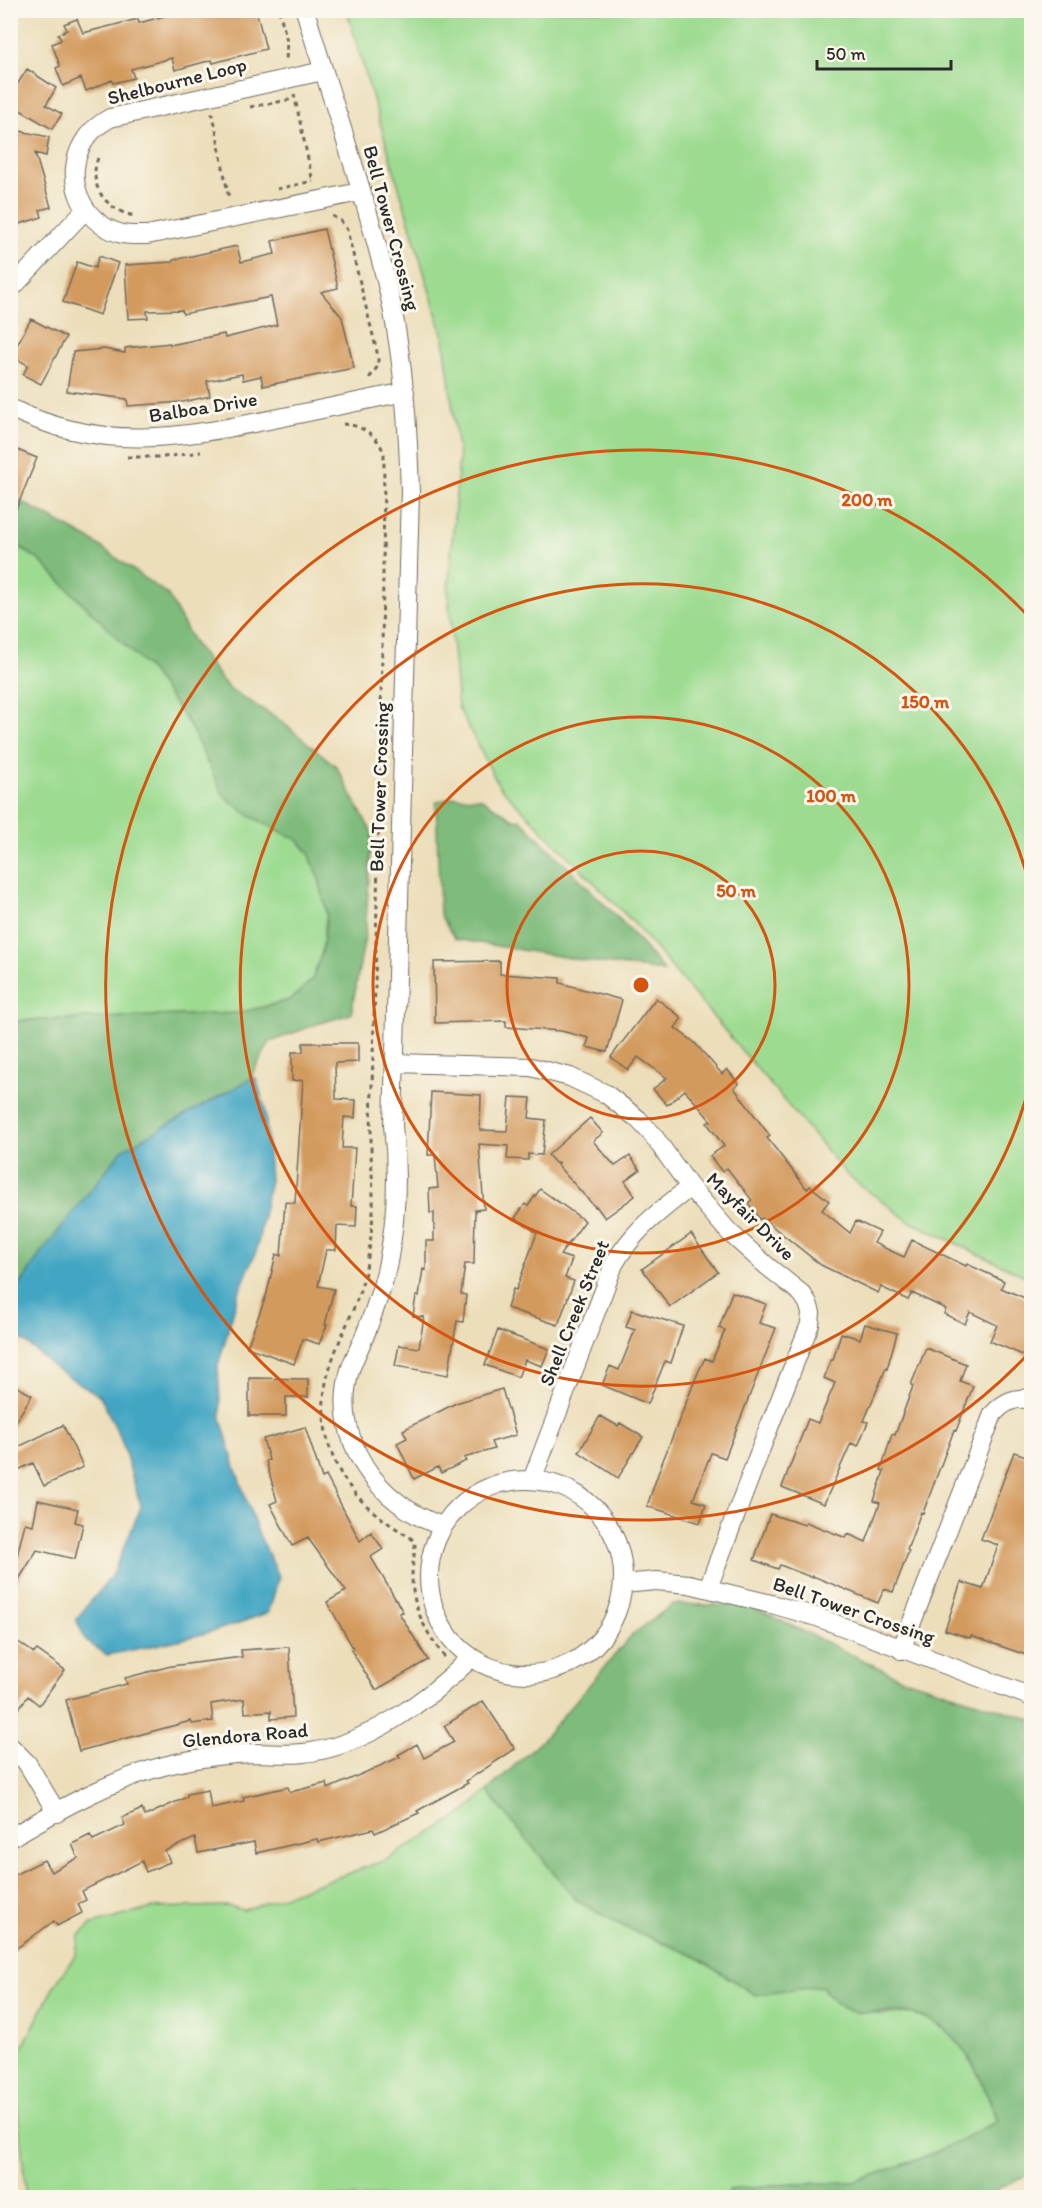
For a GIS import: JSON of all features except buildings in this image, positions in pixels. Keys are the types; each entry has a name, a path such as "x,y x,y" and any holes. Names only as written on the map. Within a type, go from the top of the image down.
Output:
{"street":[{"name":"Bell Tower Crossing","path":"305,10 379,252 391,305 405,392 410,492 394,1063 393,1125 396,1194 392,1239 383,1284 351,1369 346,1390 346,1412 353,1443 362,1463 375,1482 392,1499 411,1512 442,1526"},
{"name":"Shelbourne Loop","path":"323,70 110,118 87,136 75,163 75,183 86,209 93,218 117,233 147,235 360,192"},
{"path":"10,290 86,209"},
{"name":"Balboa Drive","path":"10,408 45,423 88,434 110,438 155,439 245,425 405,392"},
{"name":"Mayfair Drive","path":"394,1063 531,1067 589,1084 638,1119 652,1134 690,1187 729,1232 802,1294 808,1303 811,1313 810,1324 708,1588"},
{"name":"Shell Creek Street","path":"532,1480 614,1264 626,1243 643,1225 690,1187"},
{"path":"901,1650 993,1414 1009,1401 1019,1398 1032,1400"},
{"path":"532,1480 554,1483 569,1489 595,1507 613,1533 619,1547 623,1563 623,1584 618,1609 603,1636 581,1658 554,1671 524,1675 494,1669 471,1658 456,1645 446,1633 433,1606 429,1573 433,1549 442,1526 458,1508 477,1493 507,1481 532,1480"},
{"name":"Bell Tower Crossing","path":"623,1584 656,1581 708,1588 817,1617 901,1650 1032,1696"},
{"name":"Glendora Road","path":"10,1838 127,1778 150,1769 228,1754 303,1753 338,1747 397,1716 456,1673 471,1658"},
{"path":"10,1746 27,1762 57,1813"}],"path":[{"path":"248,108 295,99"},
{"path":"202,117 213,114 229,199"},
{"path":"100,152 95,171 99,192 107,203 119,212 140,216"},
{"path":"337,424 350,424 364,429 378,442 384,454 382,740 371,1144 372,1223 358,1295 330,1362 324,1389 325,1426 338,1468 354,1493 380,1519 411,1538 415,1543 412,1574 417,1608 427,1632 456,1673"},
{"path":"122,456 164,457 202,452"}],"green space":[{"path":"347,11 1031,11 1031,1279 909,1221 848,1176 633,922 499,786 458,707 448,591 459,458 444,340"},
{"path":"11,496 91,540 168,595 195,645 228,688 277,718 336,766 372,833 365,936 351,1014 270,1042 249,1080 122,1150 39,1256 11,1300 11,1021 239,1013 290,1000 312,980 322,952 327,914 320,882 309,853 298,840 250,816 224,796 189,724 151,671 39,560 11,541"},
{"path":"10,541 39,560 151,671 189,724 208,764 250,816 298,840 309,853 320,882 327,914 322,952 312,980 290,1000 239,1013 11,1021"},
{"path":"455,797 480,798 515,820 520,819 628,928 664,971 455,939 440,915 436,802"},
{"path":"673,1604 751,1606 898,1677 1031,1719 1031,2171 1023,2178 997,2189 996,2197 730,2197 729,2190 774,2185 854,2182 928,2156 998,2121 978,2073 959,2044 947,2031 917,2015 903,2012 854,2012 832,2000 822,1986 755,1995 695,1956 625,1927 577,1901 487,1791 542,1740 632,1635"},
{"path":"487,1791 577,1901 625,1927 695,1956 755,1995 801,1987 823,1986 872,2013 912,2014 934,2022 959,2044 969,2058 986,2090 998,2122 928,2156 854,2182 774,2185 729,2190 730,2197 26,2197 14,2064 53,1988 76,1954 79,1936 92,1924 153,1908 229,1906 244,1910 386,1860 465,1812"}],"water":[{"path":"251,1077 256,1078 265,1108 270,1180 257,1249 238,1295 218,1366 221,1418 235,1467 257,1530 279,1576 269,1612 209,1632 107,1655 86,1641 76,1619 112,1576 141,1507 121,1439 100,1396 56,1369 24,1341 11,1337 11,1300 39,1256 122,1150"}]}
